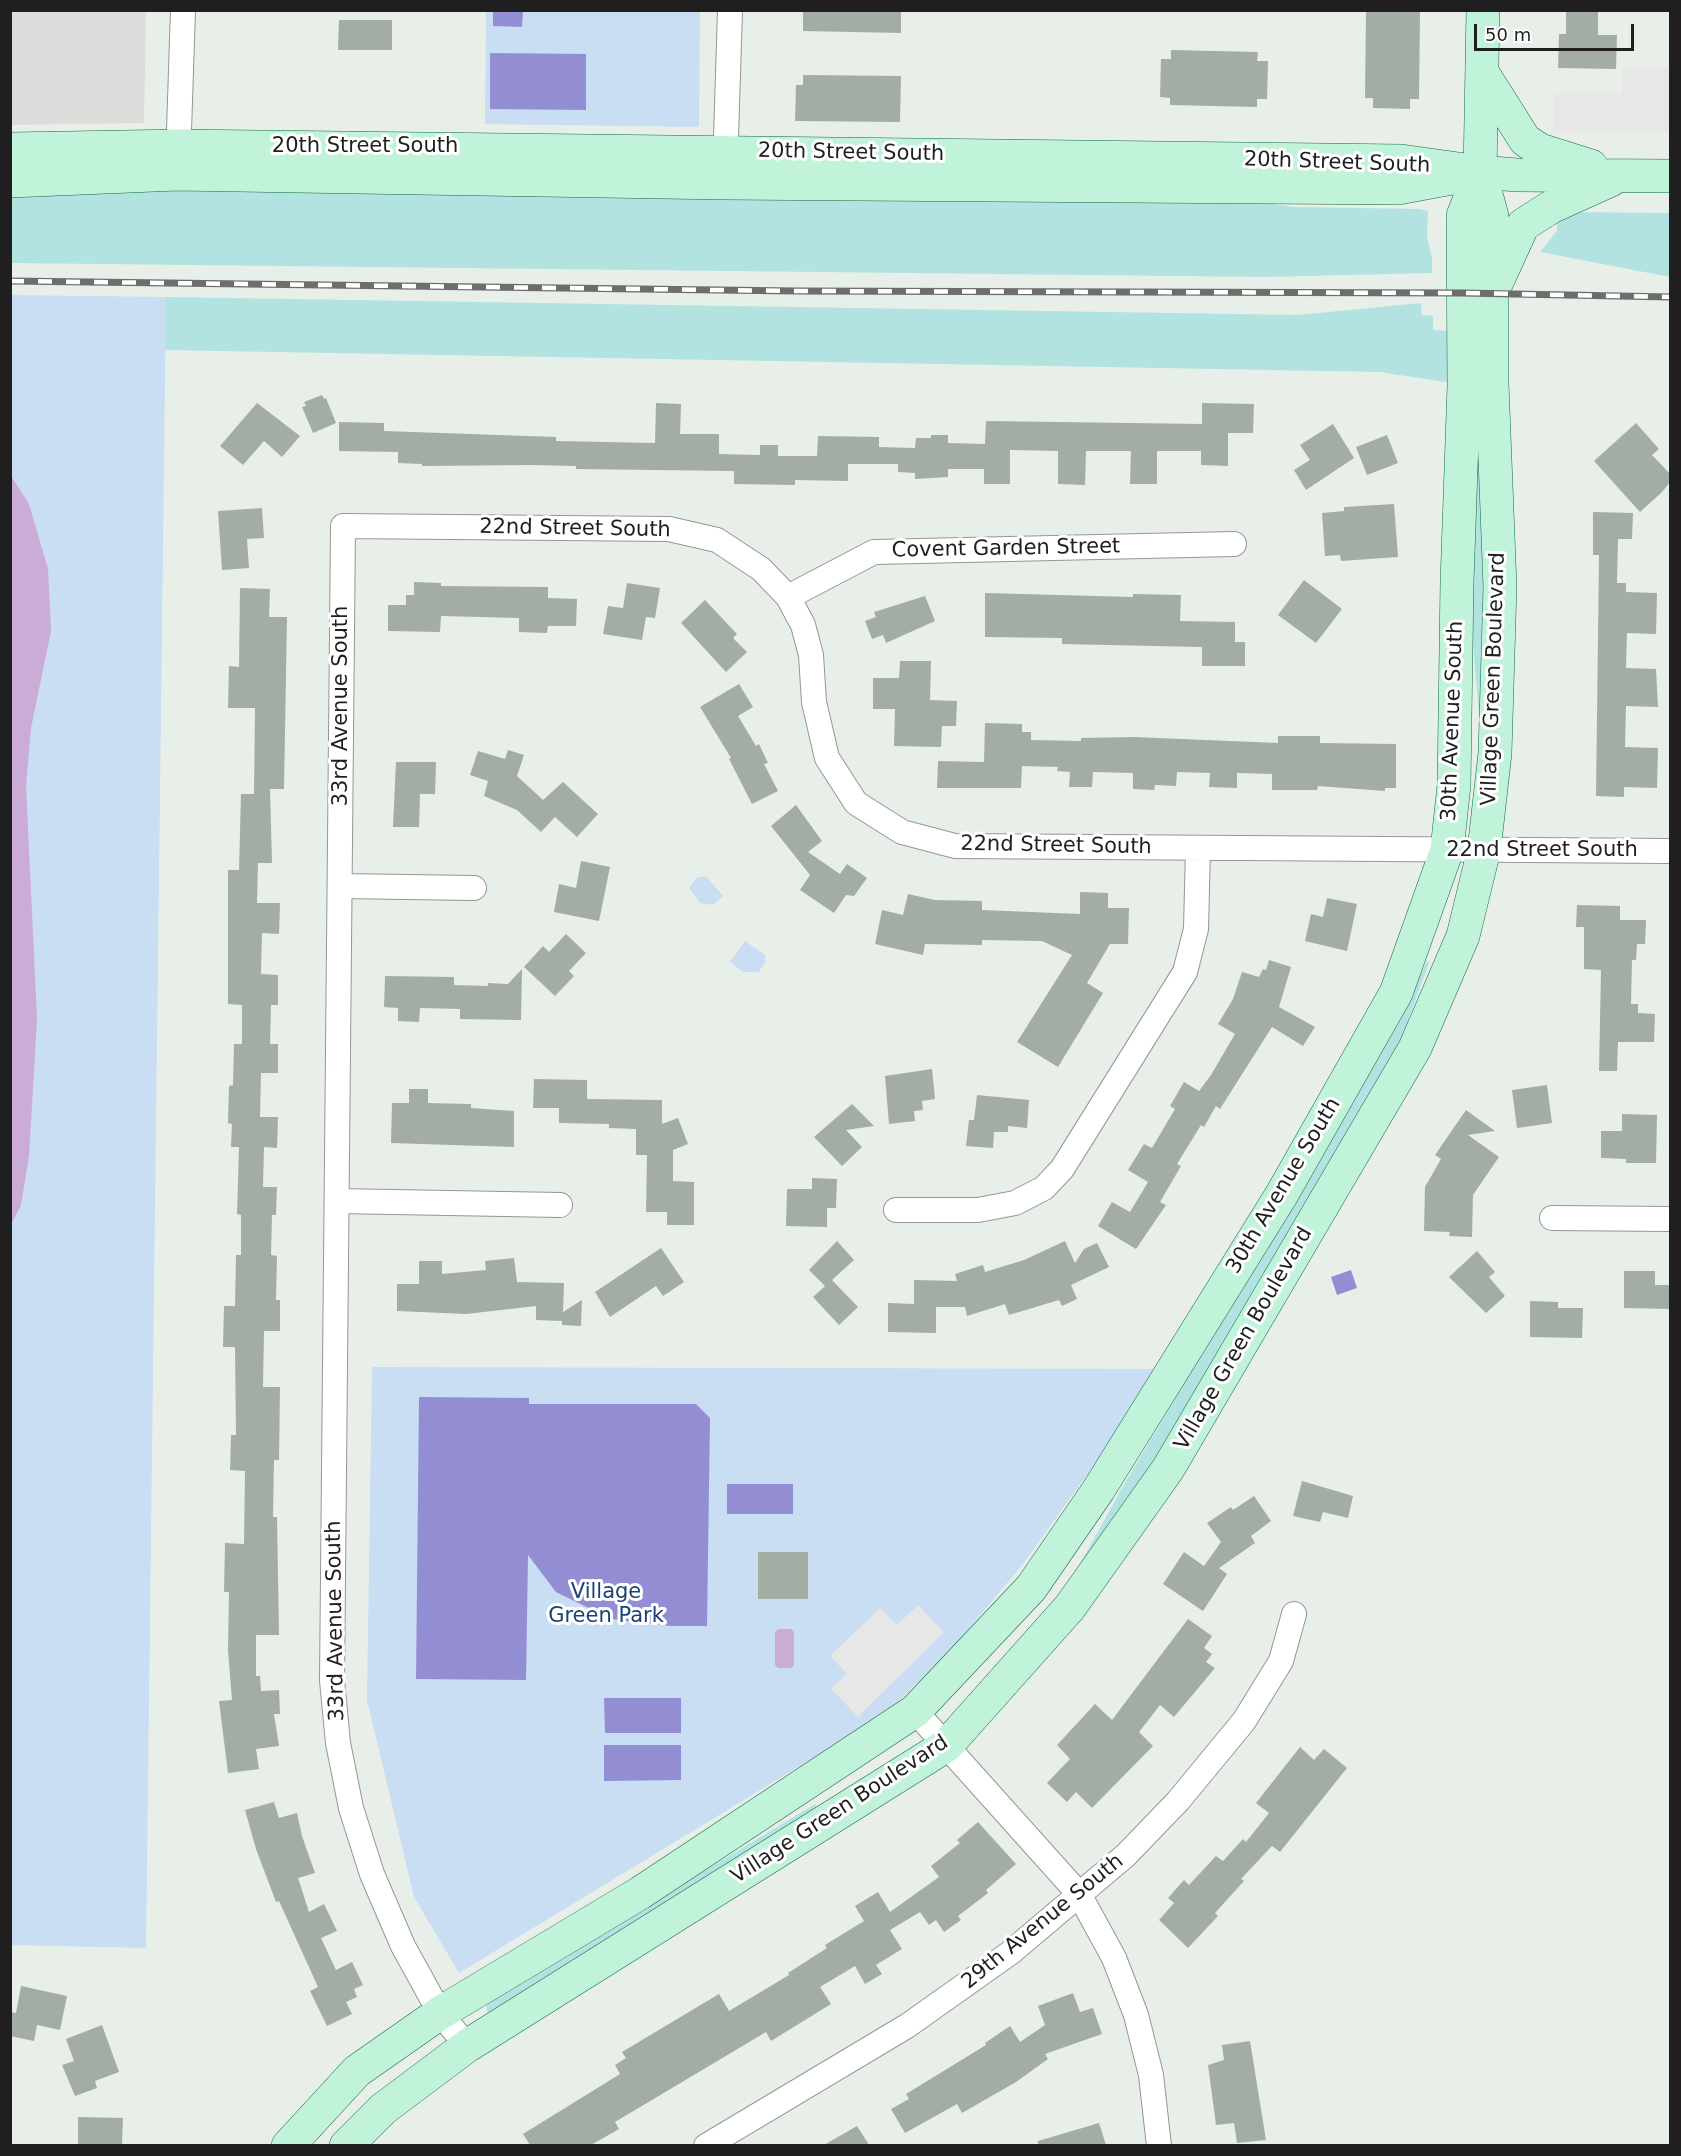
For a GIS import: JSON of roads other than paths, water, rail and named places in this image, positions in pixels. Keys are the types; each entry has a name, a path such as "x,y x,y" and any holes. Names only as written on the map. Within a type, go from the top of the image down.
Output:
{"street":[{"path":"178,160 183,10"},
{"path":"725,183 730,10"},
{"name":"30th Avenue South","path":"1099,1489 1281,1194 1396,993 1447,850 1454,785 1456,735 1457,582 1464,385 1463,216 1480,172 1483,10"},
{"path":"1482,72 1525,140 1540,150 1621,176"},
{"name":"20th Street South","path":"10,149 178,160 725,183 1401,161 1480,172 1671,176"},
{"name":"20th Street South","path":"10,181 178,160 726,151 1059,171"},
{"name":"Village Green Boulevard","path":"346,2145 383,2109 467,2046 947,1745 1070,1607 1168,1469 1415,1048 1462,936 1484,850 1495,753 1500,587 1492,383 1492,216 1480,172"},
{"path":"1492,294 1523,225 1551,207 1621,176"},
{"name":"22nd Street South","path":"343,526 669,528 717,540 761,569 788,597 802,625 811,655 814,702 827,758 856,803 902,832 954,846 1671,851"},
{"name":"33rd Avenue South","path":"343,526 332,1680 338,1743 351,1808 372,1874 403,1946 440,2013 467,2046"},
{"name":"Covent Garden Street","path":"788,597 874,552 1234,544"},
{"path":"896,1210 978,1210 1015,1203 1044,1188 1062,1169 1185,972 1196,929 1198,848"},
{"path":"340,886 474,888"},
{"path":"337,1202 560,1205"},
{"path":"1552,1218 1671,1219"},
{"name":"Village Green Boulevard","path":"288,2145 357,2071 440,2013 639,1893 915,1712 1031,1588 1099,1489"},
{"name":"29th Avenue South","path":"706,2145 907,2026 1010,1953 1134,1847 1178,1800 1244,1721 1281,1661 1294,1614"},
{"path":"915,1712 1079,1894 1114,1958 1136,2015 1151,2075 1159,2145"}],"railway":[{"path":"10,281 796,291 1463,293 1670,297"}],"park label":[{"name":"Village Green Park","path":"606,1605"}]}
